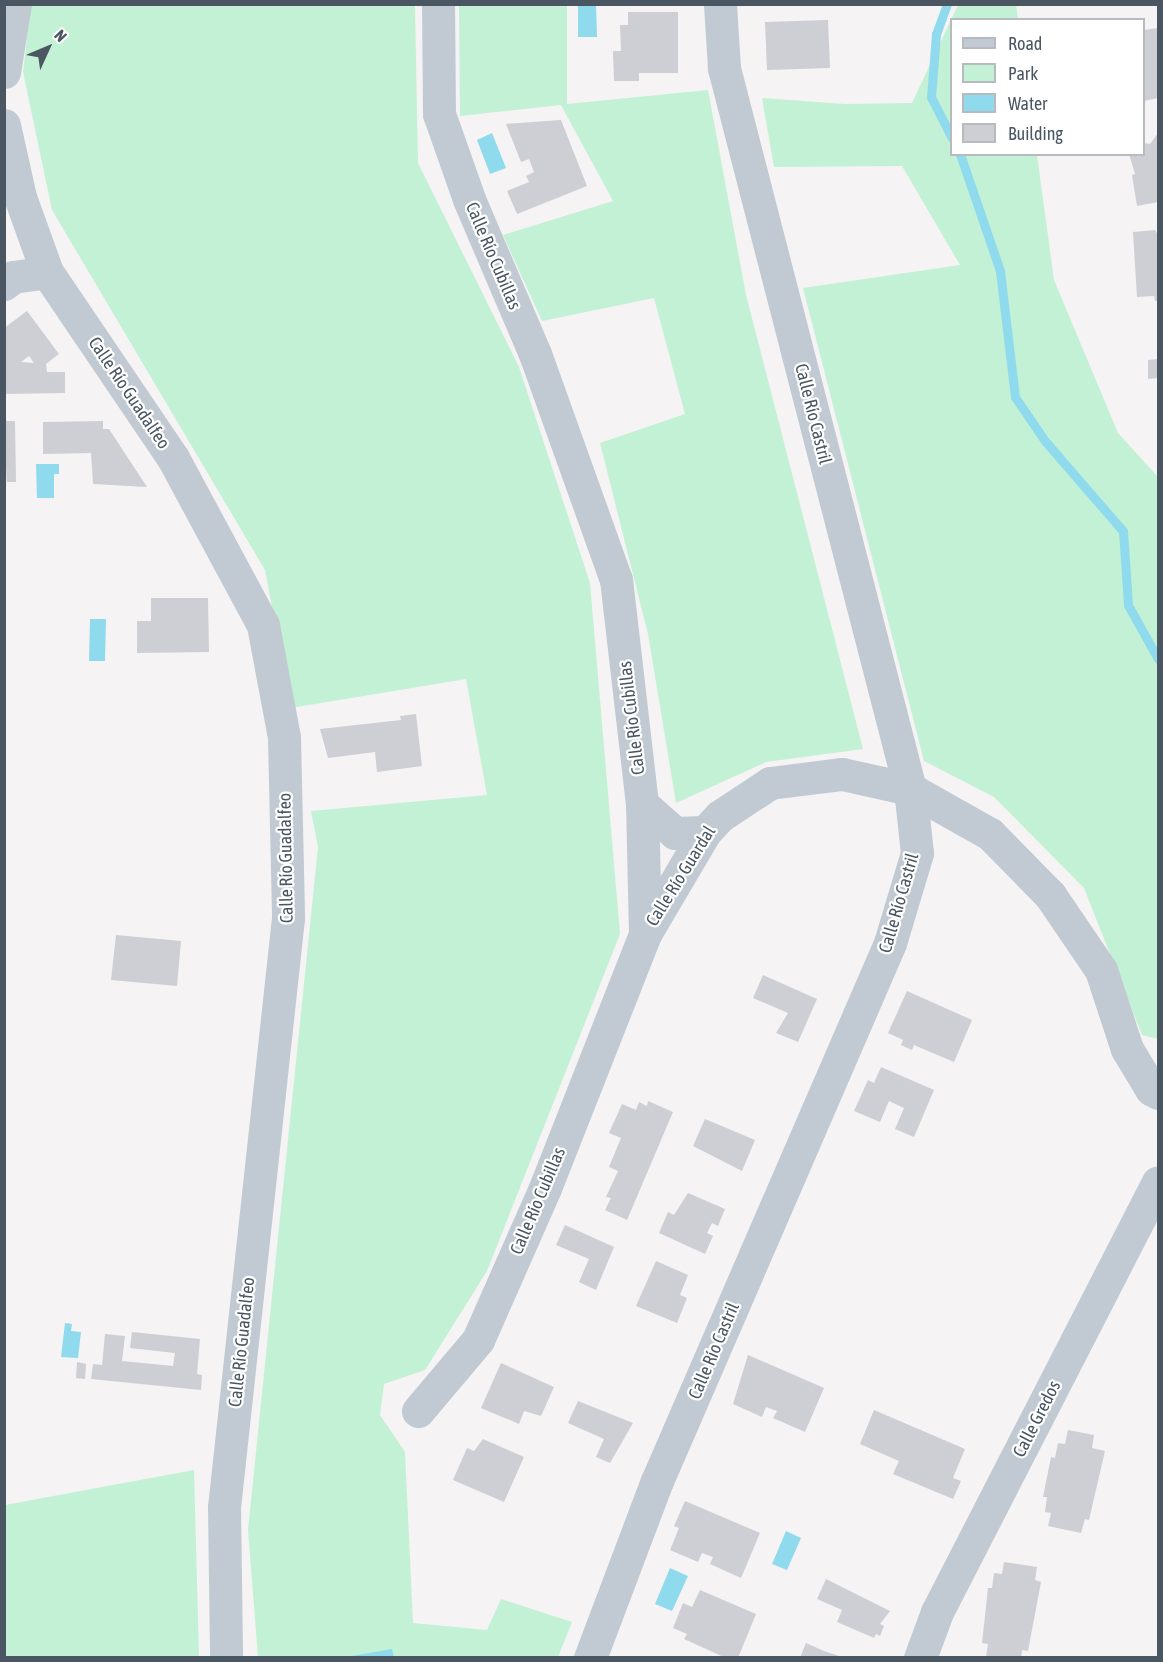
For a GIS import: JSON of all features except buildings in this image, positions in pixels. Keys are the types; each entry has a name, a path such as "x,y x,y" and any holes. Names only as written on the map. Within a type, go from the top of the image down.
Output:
{"street":[{"path":"4,72 15,4"},
{"name":"Calle Río Cubillas","path":"418,1411 478,1340 545,1188 645,934 642,804 616,580 535,354 469,199 439,114 438,4"},
{"name":"Calle Río Castril","path":"590,1658 662,1470 890,943 917,853 910,789 724,68 720,4"},
{"name":"Calle Río Guadalfeo","path":"4,125 20,197 47,272 173,458 263,625 284,737 288,918 224,1507 226,1658"},
{"path":"4,284 14,277 47,272"},
{"name":"Calle Río Guardal","path":"645,934 705,832 720,816 770,783 842,774 910,789 990,834 1050,895 1101,970 1127,1049 1151,1089 1158,1093"},
{"path":"642,804 675,833 705,832"},
{"name":"Calle Gredos","path":"920,1658 937,1612 1158,1182"}],"green space":[{"path":"31,5 415,5 418,163 519,367 590,583 620,934 487,1271 425,1370 384,1384 380,1415 405,1452 413,1623 487,1630 501,1599 572,1622 558,1657 258,1657 248,1530 318,847 311,811 487,795 466,679 291,708 265,570 52,210 23,72"},
{"path":"459,5 567,5 567,104 708,90 746,295 863,749 766,762 676,803 648,634 600,443 685,414 654,298 542,321 503,235 613,201 561,105 460,116"},
{"path":"958,5 1016,5 1018,18 952,18"},
{"path":"950,22 950,156 1037,156 1054,280 1118,433 1158,477 1158,1039 1142,1035 1084,888 994,797 924,761 803,288 960,265 902,166 774,167 762,98 845,104 912,103"},
{"path":"194,1470 199,1657 5,1657 5,1505"}],"water":[{"path":"578,5 596,5 597,37 578,37"},
{"path":"492,133 506,168 490,174 477,140"},
{"path":"36,464 59,464 59,474 54,474 54,498 37,498"},
{"path":"90,619 106,619 105,661 89,661"},
{"path":"65,1323 72,1324 71,1331 81,1332 78,1358 61,1357"},
{"path":"786,1531 801,1538 787,1570 772,1564"},
{"path":"670,1568 688,1576 672,1611 655,1604"},
{"path":"392,1649 394,1657 352,1657 352,1656"}],"waterway":[{"path":"947,4 936,34 931,97 950,134"},
{"path":"961,156 1000,271 1015,397 1045,441 1123,531 1128,605 1158,659"}]}
